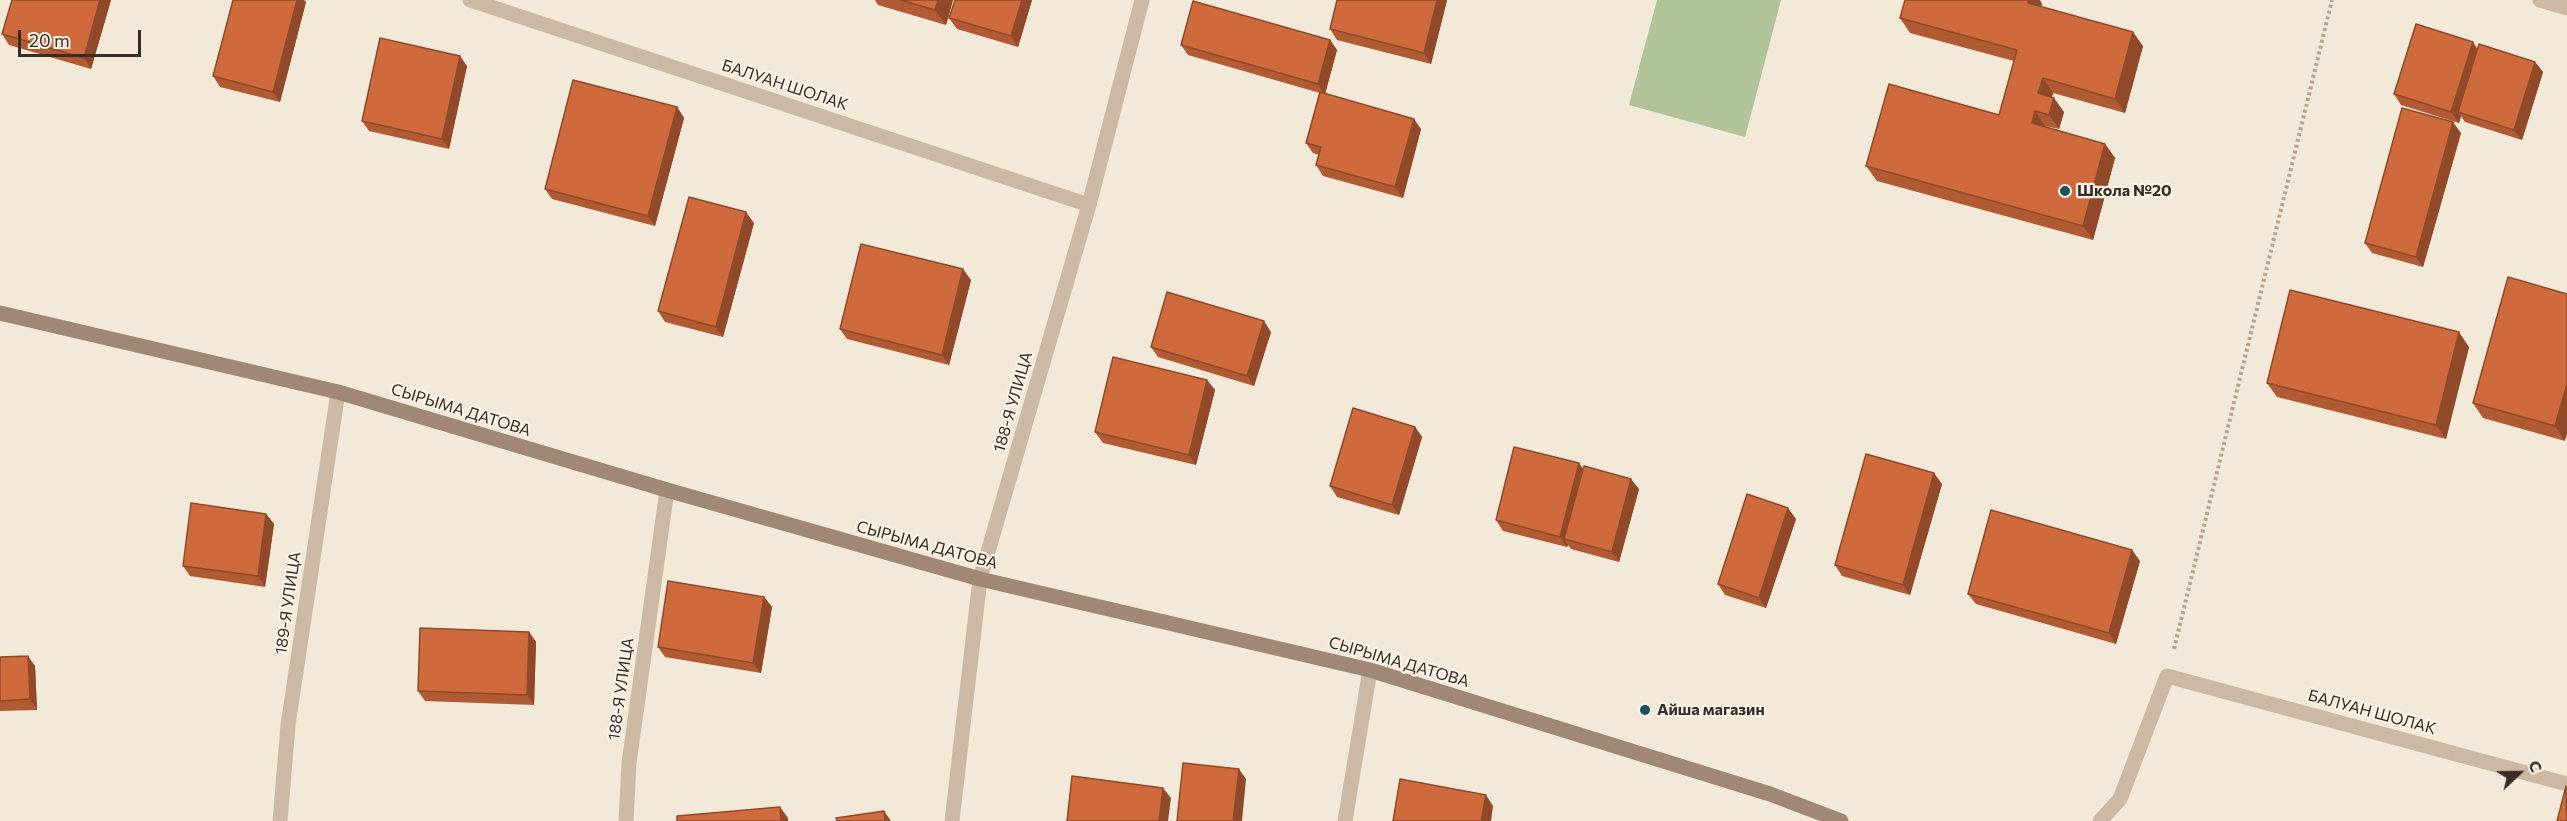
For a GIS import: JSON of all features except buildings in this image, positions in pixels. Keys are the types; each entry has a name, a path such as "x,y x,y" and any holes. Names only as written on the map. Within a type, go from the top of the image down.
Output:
{"street":[{"name":"БАЛУАН ШОЛАК","path":"470,0 1089,205"},
{"name":"188-Я УЛИЦА","path":"952,821 980,579 1089,205 1142,0"},
{"path":"2540,0 2567,8"},
{"name":"СЫРЫМА ДАТОВА","path":"0,313 338,392 667,490 980,579 1370,670 1770,794 1841,821"},
{"name":"189-Я УЛИЦА","path":"280,821 288,725 338,392"},
{"name":"188-Я УЛИЦА","path":"626,821 629,763 667,490"},
{"path":"1345,821 1370,670"},
{"name":"БАЛУАН ШОЛАК","path":"2167,676 2567,783"},
{"path":"2100,821 2120,799 2167,676"}],"path":[{"path":"2167,676 2332,0"}],"green space":[{"path":"1657,0 1781,0 1745,137 1629,105"}],"place":[{"name":"Школа №20","path":"2065,191"},
{"name":"Айша магазин","path":"1645,710"}]}
